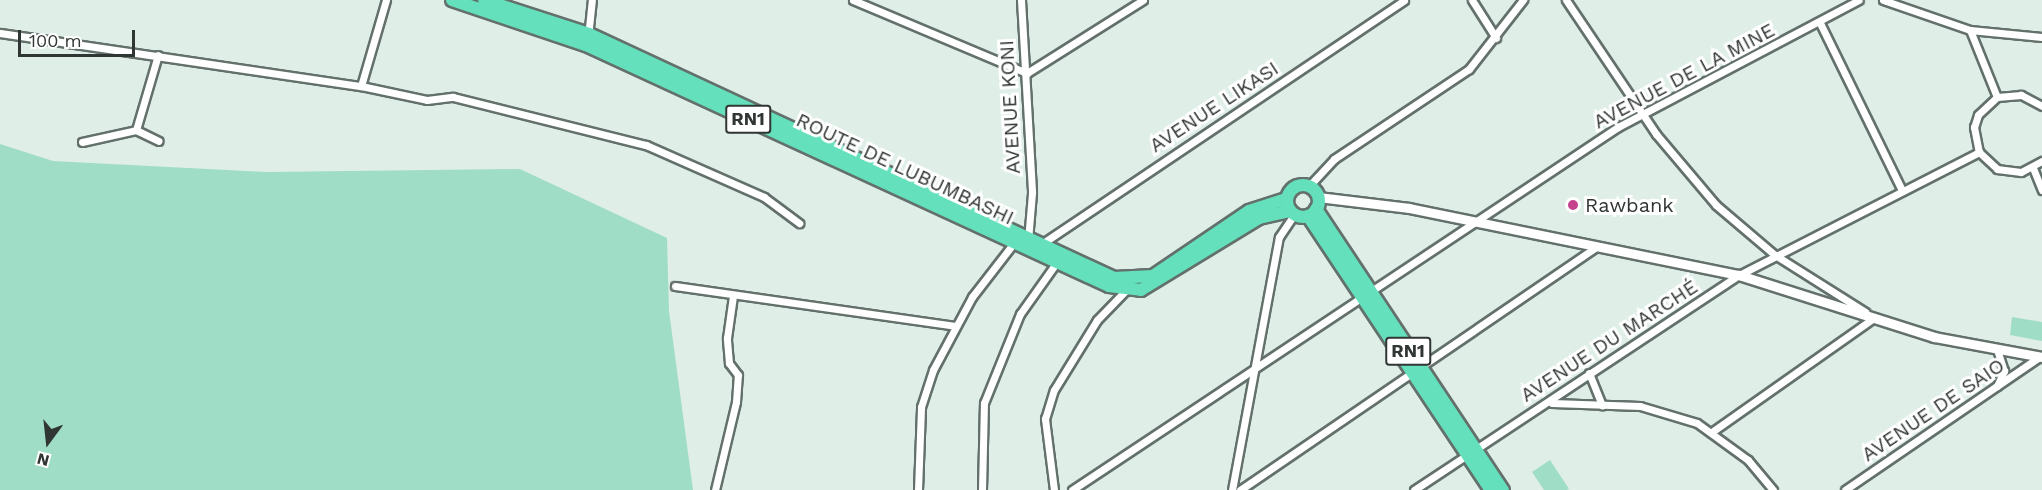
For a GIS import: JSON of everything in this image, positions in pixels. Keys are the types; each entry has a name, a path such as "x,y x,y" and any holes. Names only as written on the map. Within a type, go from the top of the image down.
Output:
{"highway":[{"name":"ROUTE DE LUBUMBASHI","path":"452,0 587,40"},
{"name":"ROUTE DE LUBUMBASHI","path":"484,0 587,40 1023,239 1057,262 1136,286"},
{"path":"1136,286 1249,211 1314,207 1309,186 1292,189 1290,208"},
{"name":"RN1","path":"1314,207 1365,296 1416,373 1471,452 1503,490"},
{"name":"ROUTE DE LUBUMBASHI","path":"1023,239 1044,243 1114,278 1136,286"},
{"name":"RN1","path":"1471,452 1491,490"}],"main road":[{"path":"1314,207 1474,221 1595,248 1739,275 1877,319 1998,352 2041,357"}],"street":[{"path":"361,86 386,0"},
{"path":"587,40 592,0"},
{"path":"853,0 1027,73 1143,0"},
{"name":"AVENUE KONI","path":"1021,0 1027,73 1023,239"},
{"name":"AVENUE LIKASI","path":"1044,243 1404,0"},
{"path":"1472,0 1496,38"},
{"path":"1309,186 1334,159 1459,78 1496,38 1523,0"},
{"path":"1566,0 1643,112 1699,186 1775,255 1877,319 1713,432"},
{"name":"AVENUE DE LA MINE","path":"1072,490 1474,221 1643,112 1820,23 1859,0"},
{"path":"1882,0 1970,30 2042,37"},
{"path":"1820,23 1901,188"},
{"path":"1970,30 1997,97"},
{"path":"0,33 361,86 428,100 453,97 646,145 764,197 799,223"},
{"path":"136,130 158,56"},
{"path":"2042,106 2021,95 1997,97 1978,115 1974,134 1979,152 1997,169 2033,168 2042,161"},
{"path":"82,142 136,130 159,141"},
{"name":"AVENUE DU MARCHÉ","path":"1414,490 1552,403 1589,373 1739,275 1901,188 1979,152"},
{"path":"2033,168 2042,190"},
{"path":"1232,490 1279,237 1290,208"},
{"path":"918,490 921,407 955,326 972,297 1023,239"},
{"path":"1240,490 1416,373 1595,248"},
{"path":"982,490 984,403 1020,314 1057,262"},
{"path":"675,286 955,326"},
{"path":"1054,490 1045,419 1054,390 1097,320 1136,286"},
{"path":"715,490 736,402 738,375 729,363 727,338 733,296"},
{"path":"1996,389 2004,371 1998,352"},
{"name":"AVENUE DE SAIO","path":"1845,490 2041,357"},
{"path":"1589,373 1602,405"},
{"path":"1552,403 1602,405 1673,414 1713,432 1773,490"}],"green space":[{"path":"0,144 53,161 267,172 520,169 667,238 669,311 693,490 0,490"},
{"path":"2012,317 2042,322 2042,341 2010,335"},
{"path":"1550,460 1569,489 1544,490 1532,472"}],"place":[{"name":"Rawbank","path":"1573,205"}]}
